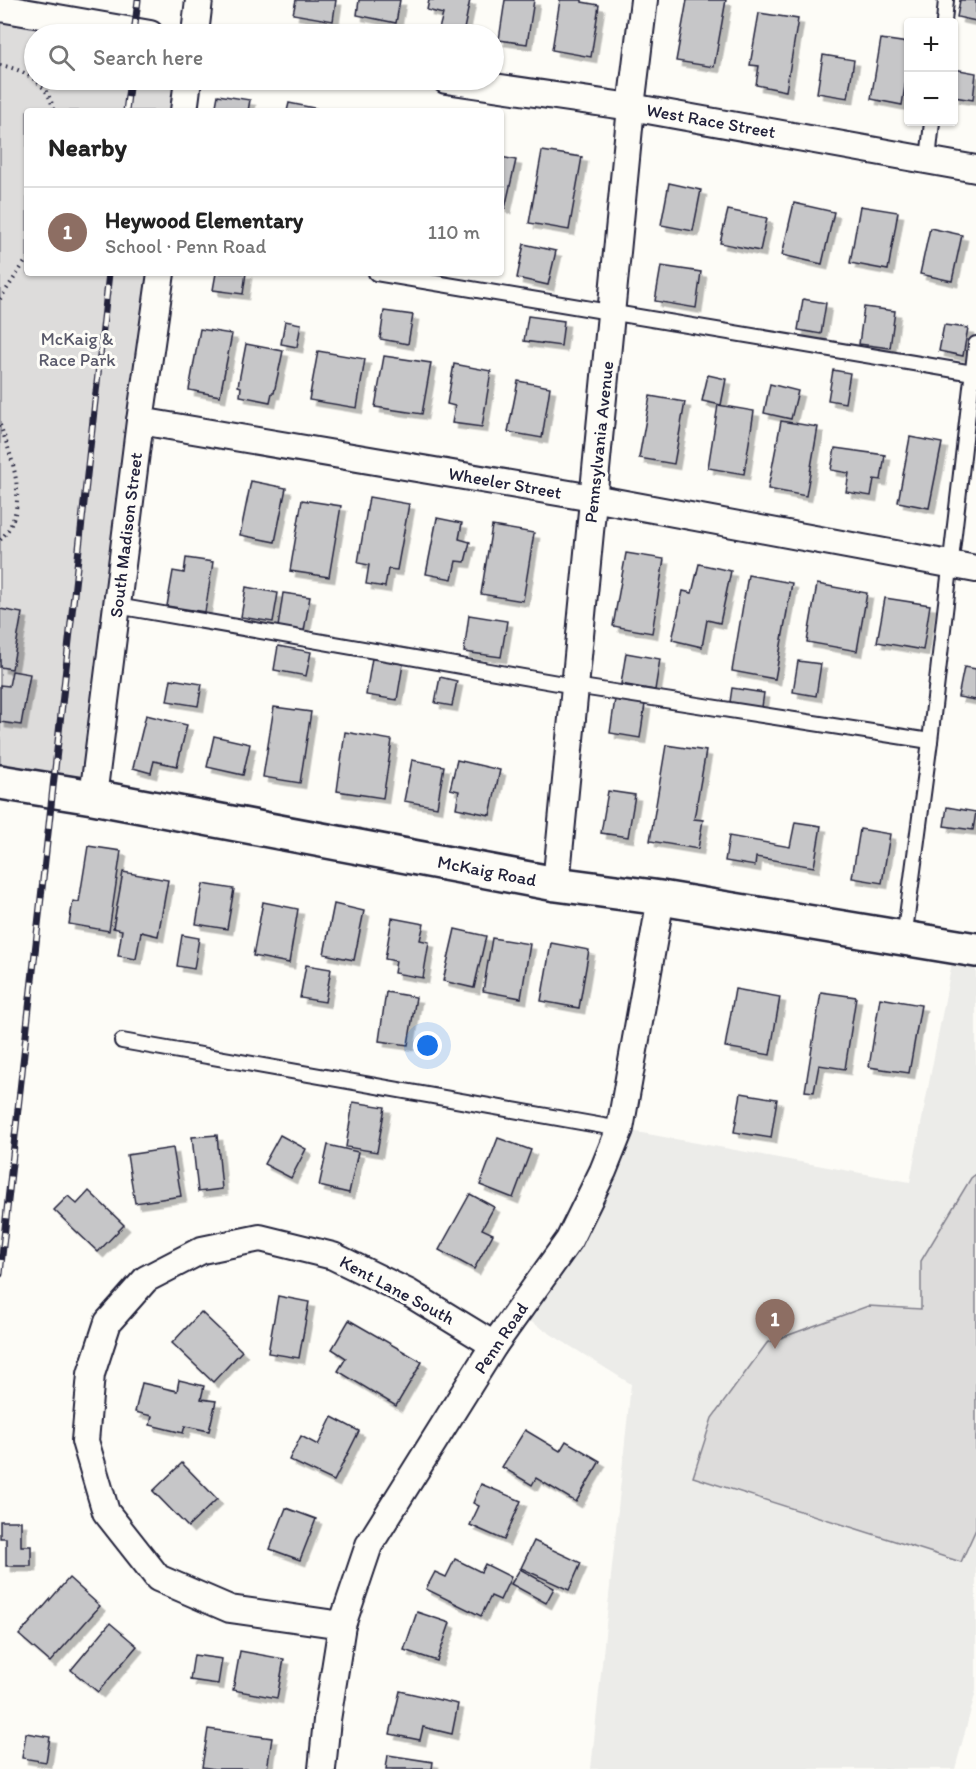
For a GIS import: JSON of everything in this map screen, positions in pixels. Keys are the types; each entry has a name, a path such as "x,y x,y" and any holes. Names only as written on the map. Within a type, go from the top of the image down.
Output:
{"street":[{"path":"196,24 199,0"},
{"name":"Pennsylvania Avenue","path":"556,884 631,107 644,0"},
{"path":"0,8 92,24"},
{"name":"West Race Street","path":"504,88 631,107 976,169"},
{"path":"184,108 187,90"},
{"name":"South Madison Street","path":"93,797 161,276"},
{"name":"Wheeler Street","path":"140,422 593,498 976,569"},
{"name":"McKaig Road","path":"0,782 93,797 556,884 662,898 976,950"},
{"name":"Penn Road","path":"321,1769 342,1625 369,1545 494,1345 569,1240 603,1171 620,1129 662,898"},
{"name":"Kent Lane South","path":"342,1625 230,1609 158,1578 106,1512 85,1441 91,1374 108,1322 146,1279 202,1250 260,1238 333,1256 410,1293 494,1345"}],"lane":[{"path":"944,18 946,0"},
{"path":"928,160 932,126"},
{"path":"394,276 973,373"},
{"path":"904,939 930,741 976,344"},
{"path":"117,606 575,686 930,741"},
{"path":"122,1041 620,1129"}],"path":[{"path":"0,64 14,67 24,73"},
{"path":"44,90 52,99 53,108"},
{"path":"0,299 24,263"},
{"path":"0,425 12,458 17,507 12,525 0,540"}],"shaded area":[{"path":"955,947 976,950 976,1691 955,1769 591,1769 631,1384 517,1313 620,1129 910,1182"}],"green space":[{"name":"McKaig & Race Park","path":"0,8 93,24 24,24 24,90 188,90 185,108 24,108 24,276 163,276 93,797 0,781"},
{"path":"976,1174 976,1529 961,1562 693,1477 712,1418 767,1343 868,1306 921,1309 921,1261 971,1178"}],"building":[{"path":"296,0 336,0 333,21 293,14"},
{"path":"359,0 400,0 396,23 357,15"},
{"path":"429,0 470,0 465,24 440,24 443,14 427,10"},
{"path":"505,0 534,0 527,44 504,41 504,24 501,24"},
{"path":"560,0 582,0 582,2 599,5 591,57 552,50"},
{"path":"687,0 726,0 714,67 676,61"},
{"path":"960,0 976,0 976,21 957,17"},
{"path":"759,13 798,19 786,91 756,85 759,66 750,65"},
{"path":"881,39 904,42 902,105 871,99"},
{"path":"823,55 854,60 848,98 817,93"},
{"path":"958,70 976,73 973,100 958,98"},
{"path":"218,95 250,100 249,108 216,108"},
{"path":"289,103 314,108 288,108"},
{"path":"542,151 582,157 569,230 529,223"},
{"path":"504,158 516,160 504,208"},
{"path":"669,183 701,190 693,231 661,225"},
{"path":"794,203 834,212 822,264 782,255"},
{"path":"860,206 898,212 888,270 850,263"},
{"path":"728,210 767,218 760,251 720,243"},
{"path":"930,228 962,235 952,281 920,274"},
{"path":"524,244 556,251 548,285 517,278"},
{"path":"661,266 701,272 696,308 655,301"},
{"path":"215,276 246,276 243,294 213,290"},
{"path":"803,299 826,303 821,334 798,330"},
{"path":"864,307 895,311 890,348 859,344"},
{"path":"384,311 413,315 408,344 380,339"},
{"path":"528,316 564,321 561,346 524,341"},
{"path":"285,321 301,324 297,347 281,344"},
{"path":"944,325 968,328 963,356 939,351"},
{"path":"200,329 232,334 220,396 189,390"},
{"path":"246,344 283,351 270,402 240,396 241,387 238,386"},
{"path":"318,351 365,359 357,408 309,400"},
{"path":"384,356 431,363 422,414 375,407"},
{"path":"454,364 491,371 482,427 452,423 455,406 447,404"},
{"path":"833,370 850,373 845,403 828,400"},
{"path":"708,375 726,379 721,405 702,401"},
{"path":"518,381 550,387 542,438 508,432"},
{"path":"770,384 798,391 791,419 764,413"},
{"path":"650,396 685,402 674,464 639,458"},
{"path":"718,405 754,411 744,474 708,468"},
{"path":"781,421 818,427 806,496 768,489"},
{"path":"910,437 942,443 929,508 898,502"},
{"path":"835,448 885,455 881,480 874,479 871,496 846,492 849,473 831,470"},
{"path":"251,481 286,488 275,542 240,535"},
{"path":"369,497 409,504 397,570 388,569 385,587 366,584 369,565 358,563"},
{"path":"302,500 341,506 329,577 290,571"},
{"path":"437,518 462,523 459,539 470,542 465,562 456,561 452,579 426,574"},
{"path":"492,526 534,533 523,601 481,594"},
{"path":"626,553 664,559 652,633 613,626"},
{"path":"186,558 213,562 205,612 167,606 173,571 184,573"},
{"path":"699,564 731,571 720,623 707,620 702,647 672,640 683,591 692,593"},
{"path":"748,575 792,583 775,679 732,671"},
{"path":"817,584 867,593 857,651 807,642"},
{"path":"246,587 278,593 273,622 241,617"},
{"path":"283,593 310,597 304,631 278,627"},
{"path":"885,598 930,605 923,650 877,642"},
{"path":"0,609 22,613 12,669 0,667"},
{"path":"469,615 507,621 501,657 464,652"},
{"path":"278,646 311,652 306,676 274,670"},
{"path":"626,653 660,659 655,690 621,684"},
{"path":"372,658 403,664 397,700 366,695"},
{"path":"798,661 821,664 816,696 793,692"},
{"path":"964,667 976,669 976,700 958,697"},
{"path":"12,671 30,674 21,725 0,722 0,685 9,686"},
{"path":"440,677 457,681 452,706 435,703"},
{"path":"171,679 202,684 198,706 167,701"},
{"path":"732,688 764,693 761,714 729,709"},
{"path":"615,699 645,704 640,738 610,733"},
{"path":"274,707 311,712 300,783 263,777"},
{"path":"146,715 187,725 177,766 154,761 151,773 133,768"},
{"path":"345,732 392,740 383,798 337,791"},
{"path":"214,736 250,744 243,775 207,767"},
{"path":"666,745 706,751 694,819 703,820 698,849 650,841"},
{"path":"412,760 444,766 437,807 404,801"},
{"path":"457,760 500,770 490,815 456,808 459,791 450,789"},
{"path":"608,791 635,795 628,837 601,833"},
{"path":"947,807 976,812 973,830 944,826"},
{"path":"795,822 821,826 814,867 756,857 755,866 725,861 729,836 790,847"},
{"path":"860,829 890,834 882,883 852,878"},
{"path":"88,846 121,851 109,931 69,924 73,901 79,902"},
{"path":"123,872 168,880 158,936 141,932 136,959 118,956 122,930 113,928"},
{"path":"203,884 234,889 227,929 196,924"},
{"path":"263,902 298,909 289,963 253,956"},
{"path":"334,904 364,911 354,960 324,954"},
{"path":"392,918 424,924 420,940 429,942 423,978 394,973 396,961 385,959"},
{"path":"455,929 486,936 474,988 443,981"},
{"path":"182,935 199,938 194,969 177,966"},
{"path":"492,938 530,944 521,998 483,991"},
{"path":"551,943 589,950 579,1008 541,1001"},
{"path":"306,965 331,969 325,1002 300,998"},
{"path":"735,989 780,997 770,1055 725,1047"},
{"path":"386,992 416,997 408,1045 379,1041"},
{"path":"821,992 856,997 845,1069 819,1065 814,1092 805,1091"},
{"path":"880,998 921,1005 909,1073 869,1067"},
{"path":"741,1093 777,1099 771,1138 734,1132"},
{"path":"353,1102 385,1107 377,1152 346,1147"},
{"path":"217,1135 222,1189 198,1192 192,1137"},
{"path":"280,1135 306,1149 291,1178 264,1164"},
{"path":"498,1138 531,1150 513,1198 480,1185"},
{"path":"328,1145 358,1152 349,1193 319,1186"},
{"path":"173,1148 181,1196 135,1203 127,1155"},
{"path":"89,1191 124,1225 98,1252 54,1210 68,1196 77,1204"},
{"path":"470,1194 494,1207 482,1229 493,1234 474,1269 439,1250"},
{"path":"278,1296 309,1302 299,1358 268,1353"},
{"path":"201,1312 242,1351 213,1382 172,1343"},
{"path":"349,1320 422,1362 396,1406 338,1371 346,1358 332,1349"},
{"path":"179,1380 204,1386 201,1399 216,1401 209,1431 185,1426 183,1433 150,1425 152,1416 135,1412 142,1383 177,1391"},
{"path":"332,1417 359,1431 334,1481 289,1460 301,1436 318,1445"},
{"path":"525,1430 560,1451 566,1441 600,1461 576,1502 536,1478 532,1485 502,1467"},
{"path":"182,1463 217,1499 188,1527 153,1491"},
{"path":"481,1484 521,1501 504,1540 470,1525 479,1506 473,1503"},
{"path":"286,1508 316,1519 300,1560 270,1549"},
{"path":"0,1521 21,1521 21,1546 31,1546 31,1566 6,1566 6,1538 0,1538"},
{"path":"534,1541 581,1563 569,1590 521,1568"},
{"path":"455,1559 481,1572 485,1564 511,1577 500,1600 491,1596 481,1616 426,1589 435,1572 446,1577"},
{"path":"520,1569 554,1588 546,1603 511,1584"},
{"path":"69,1578 100,1606 50,1662 19,1635"},
{"path":"417,1612 450,1623 437,1661 404,1650"},
{"path":"110,1623 137,1646 98,1692 71,1670"},
{"path":"240,1651 284,1659 277,1698 233,1690"},
{"path":"194,1655 222,1659 218,1684 190,1680"},
{"path":"400,1691 458,1704 452,1734 423,1727 420,1740 390,1734"},
{"path":"208,1729 272,1738 267,1769 202,1767"},
{"path":"26,1733 50,1737 46,1762 22,1758"},
{"path":"388,1755 433,1762 432,1769 386,1769"}],"railway":[{"path":"135,24 138,0"},
{"path":"126,108 129,90"},
{"path":"0,1274 109,276"}],"place":[{"name":"Heywood Elementary","path":"775,1349"}]}
